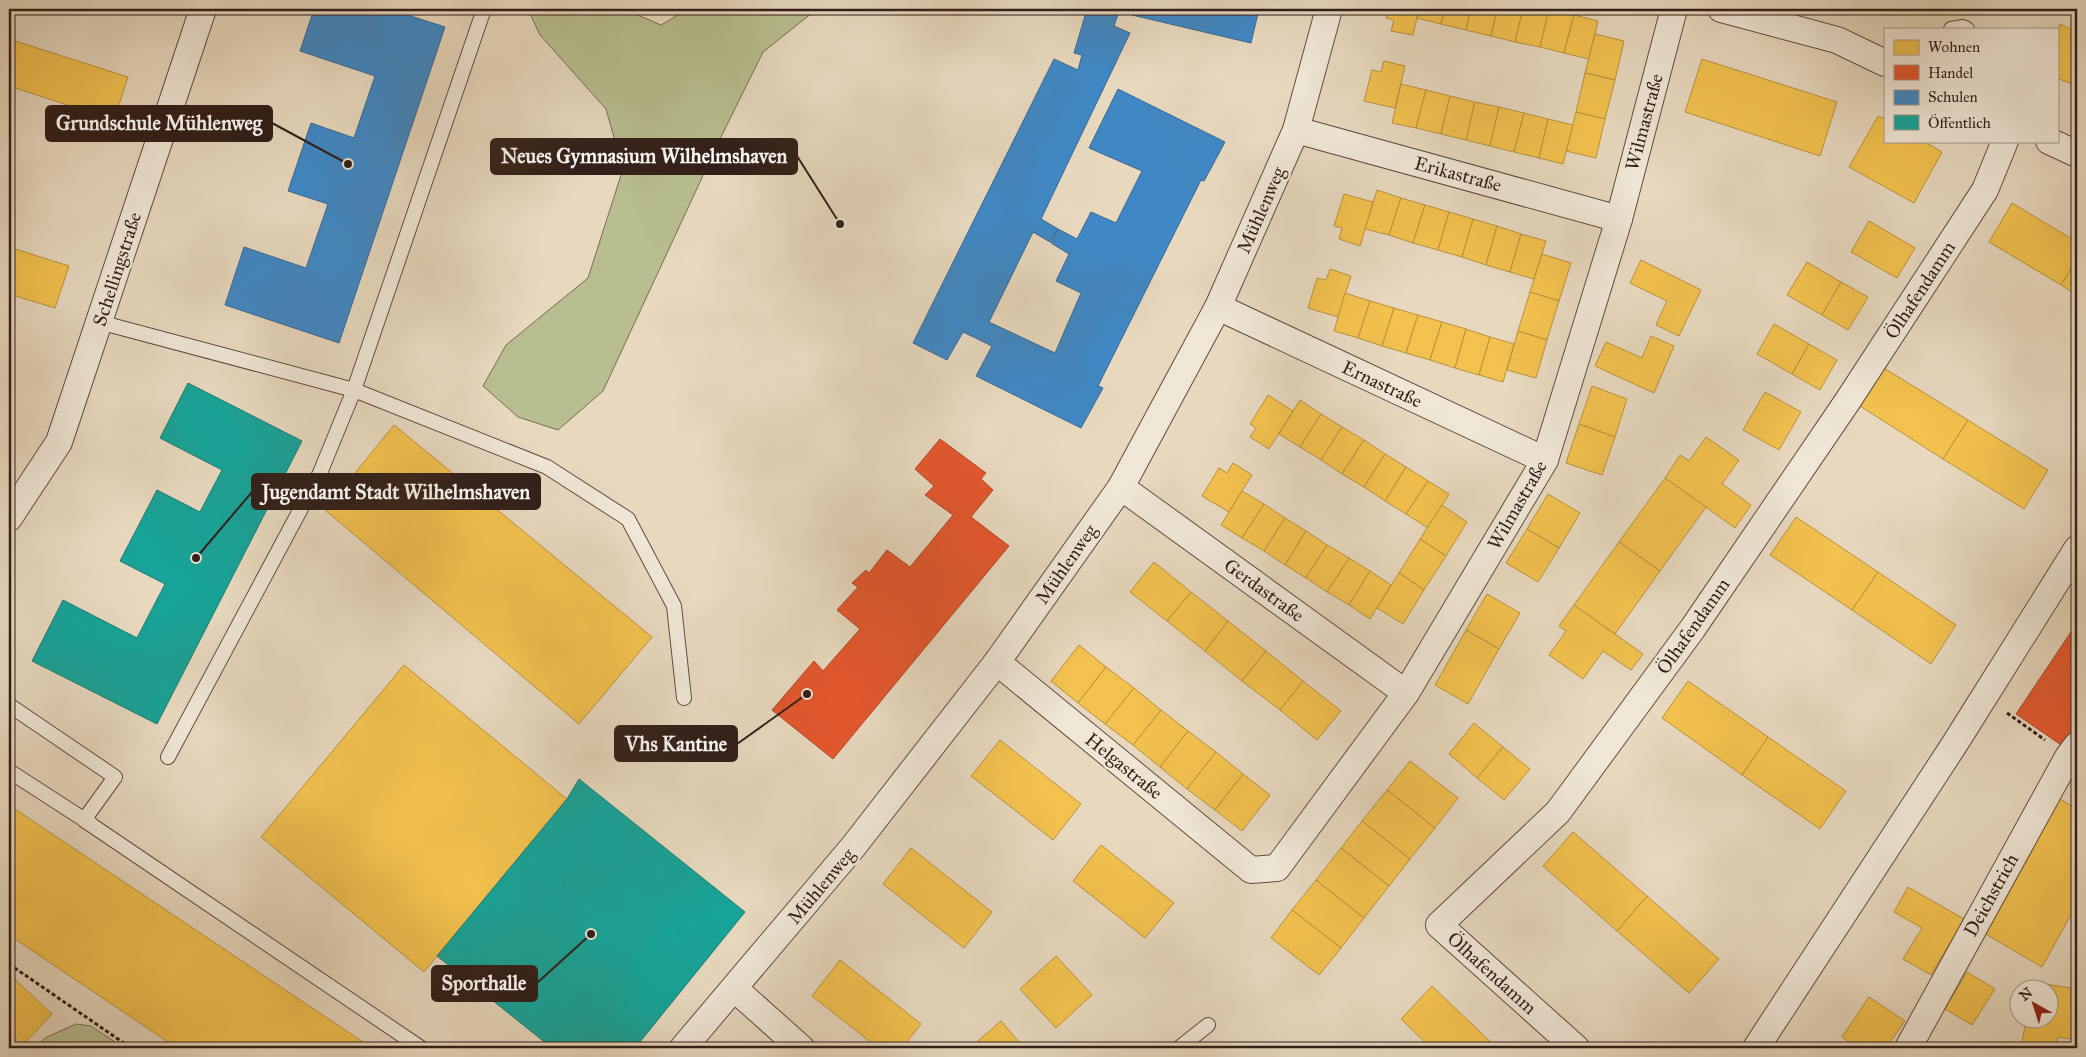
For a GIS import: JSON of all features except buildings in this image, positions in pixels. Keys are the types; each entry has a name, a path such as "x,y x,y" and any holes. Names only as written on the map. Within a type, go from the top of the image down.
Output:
{"street":[{"name":"Schellingstraße","path":"9,518 59,442 203,9"},
{"name":"Mühlenweg","path":"683,1048 853,848 997,662 1121,487 1218,307 1296,130 1329,9"},
{"name":"Wilmastraße","path":"1251,870 1276,868 1406,693 1545,460 1619,219 1674,9"},
{"path":"1721,9 1837,40 1884,63"},
{"name":"Erikastraße","path":"1296,130 1619,219"},
{"name":"Ölhafendamm","path":"1576,1048 1440,925 1558,812 1693,628 1847,402 1985,190 2005,142"},
{"path":"2051,142 2077,154"},
{"name":"Ernastraße","path":"1218,307 1545,460"},
{"name":"Gerdastraße","path":"1121,487 1406,693"},
{"path":"1758,1048 2077,549"},
{"name":"Helgastraße","path":"997,662 1251,870"},
{"name":"Deichstrich","path":"1908,1048 2073,751"},
{"path":"735,989 801,1048"}],"lane":[{"path":"168,757 320,473 354,390 484,9"},
{"path":"99,322 354,390 547,467 628,519 674,606 684,698"},
{"path":"9,705 115,777 84,820 94,826"},
{"path":"9,771 94,826 421,1048"},
{"path":"1179,1048 1208,1025"}],"path":[{"path":"1984,696 2073,751"},
{"path":"9,964 131,1048"}],"green space":[{"path":"528,9 624,9 661,25 688,9 817,9 763,52 719,141 603,391 558,430 518,417 483,386 506,345 588,278 623,169 606,109 540,35"},
{"path":"76,1024 91,1026 124,1048 35,1048 45,1038"}],"place":[{"name":"Grundschule Mühlenweg","path":"348,164"},
{"name":"Neues Gymnasium Wilhelmshaven","path":"840,224"},
{"name":"Jugendamt Stadt Wilhelmshaven","path":"196,558"},
{"name":"Vhs Kantine","path":"807,694"},
{"name":"Sporthalle","path":"591,934"}]}
